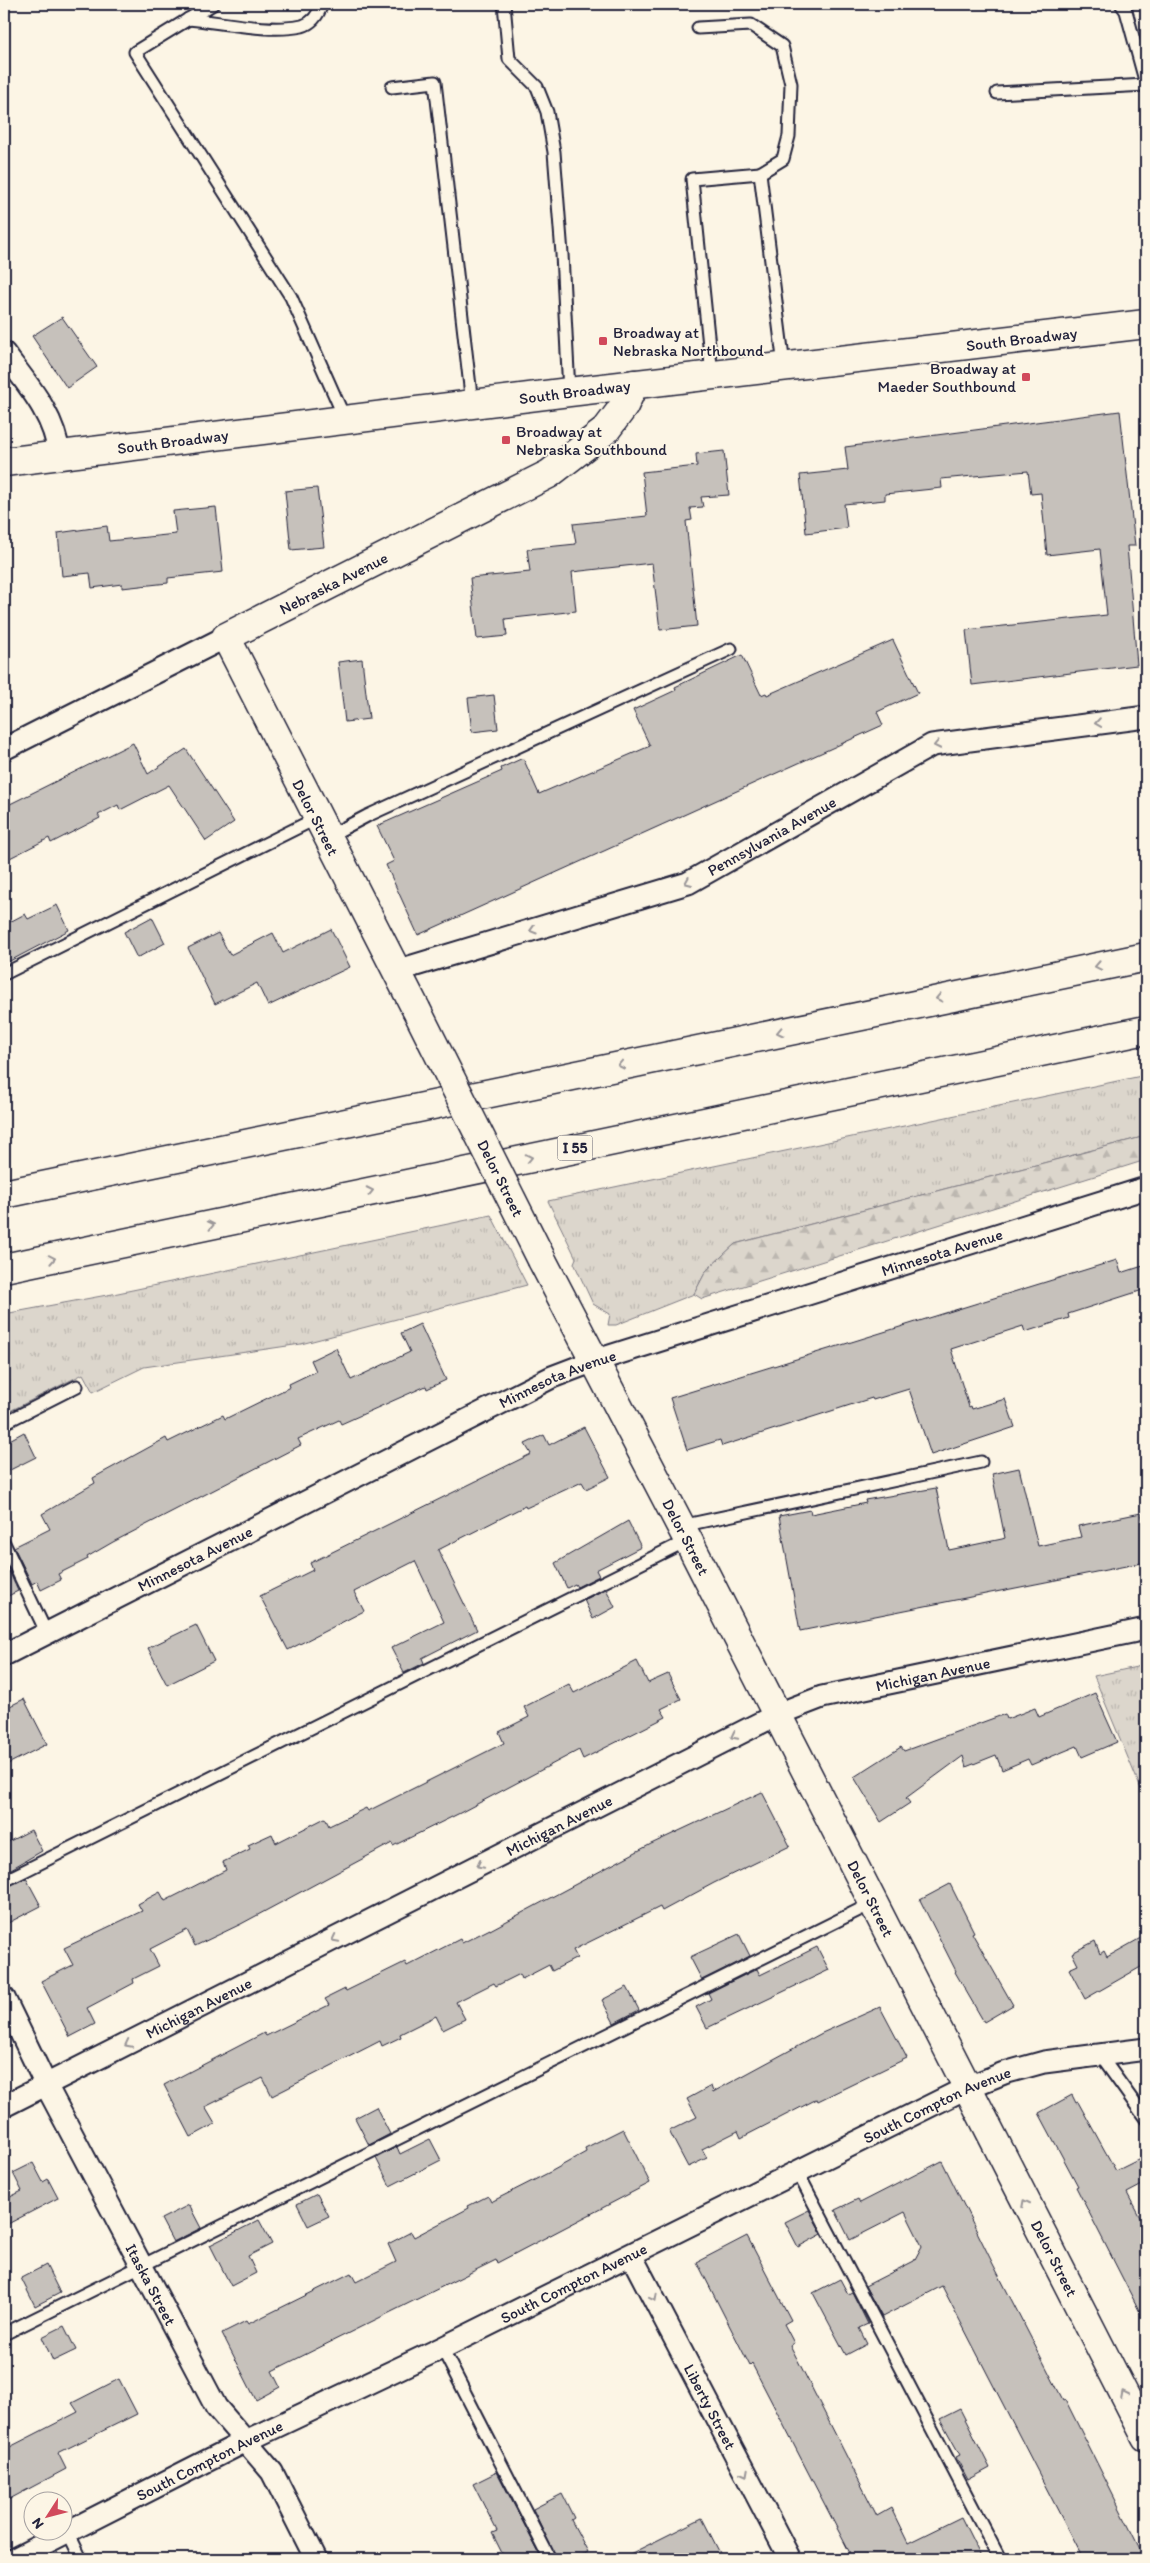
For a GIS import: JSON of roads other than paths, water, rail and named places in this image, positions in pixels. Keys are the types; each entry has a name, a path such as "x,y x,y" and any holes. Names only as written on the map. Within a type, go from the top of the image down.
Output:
{"main road":[{"name":"South Broadway","path":"4,462 634,384 1146,324"},
{"name":"Nebraska Avenue","path":"226,637 549,474 575,456 606,430 624,406 634,384"},
{"name":"Delor Street","path":"226,637 542,1260 778,1714 966,2088 1146,2437"},
{"path":"4,1194 1146,956"},
{"name":"I 55","path":"4,1268 1146,1030"}],"street":[{"path":"4,352 46,411 58,441 59,455"},
{"name":"Nebraska Avenue","path":"4,749 226,637"},
{"name":"Pennsylvania Avenue","path":"396,971 688,883 932,745 1146,716"},
{"name":"Minnesota Avenue","path":"4,1655 552,1377 594,1361 1146,1188"},
{"name":"Michigan Avenue","path":"4,2106 778,1714 822,1696 1146,1629"},
{"name":"Itaska Street","path":"4,1998 46,2085 143,2264 216,2407 272,2472 316,2559"},
{"name":"South Compton Avenue","path":"72,2530 246,2441 442,2348 966,2088 1004,2073 1044,2062 1146,2050"},
{"name":"Liberty Street","path":"631,2255 790,2559"},
{"name":"South Compton Avenue","path":"14,2559 52,2540"}],"lane":[{"path":"214,4 134,52 290,297 346,420"},
{"path":"188,19 272,27 304,26 318,15 322,4"},
{"path":"504,4 508,59 537,87 547,112 554,152 562,254 568,392"},
{"path":"997,93 1146,84 1126,11 1121,4"},
{"path":"698,28 751,25 782,46 791,84 789,136 783,159 760,173 692,179 712,375"},
{"path":"392,87 435,82 472,404"},
{"path":"760,173 784,366"},
{"path":"4,974 322,827 367,816 731,649"},
{"path":"4,1423 77,1386"},
{"path":"4,1881 685,1533 981,1462"},
{"path":"4,1543 47,1634"},
{"path":"4,2334 873,1903"},
{"path":"1100,2055 1146,2119"},
{"path":"798,2173 1000,2559"},
{"path":"442,2348 550,2559"},
{"path":"72,2540 81,2559"}],"place":[{"name":"Broadway at Nebraska Northbound","path":"603,341"},
{"name":"Broadway at Maeder Southbound","path":"1026,377"},
{"name":"Broadway at Nebraska Southbound","path":"506,440"}]}
